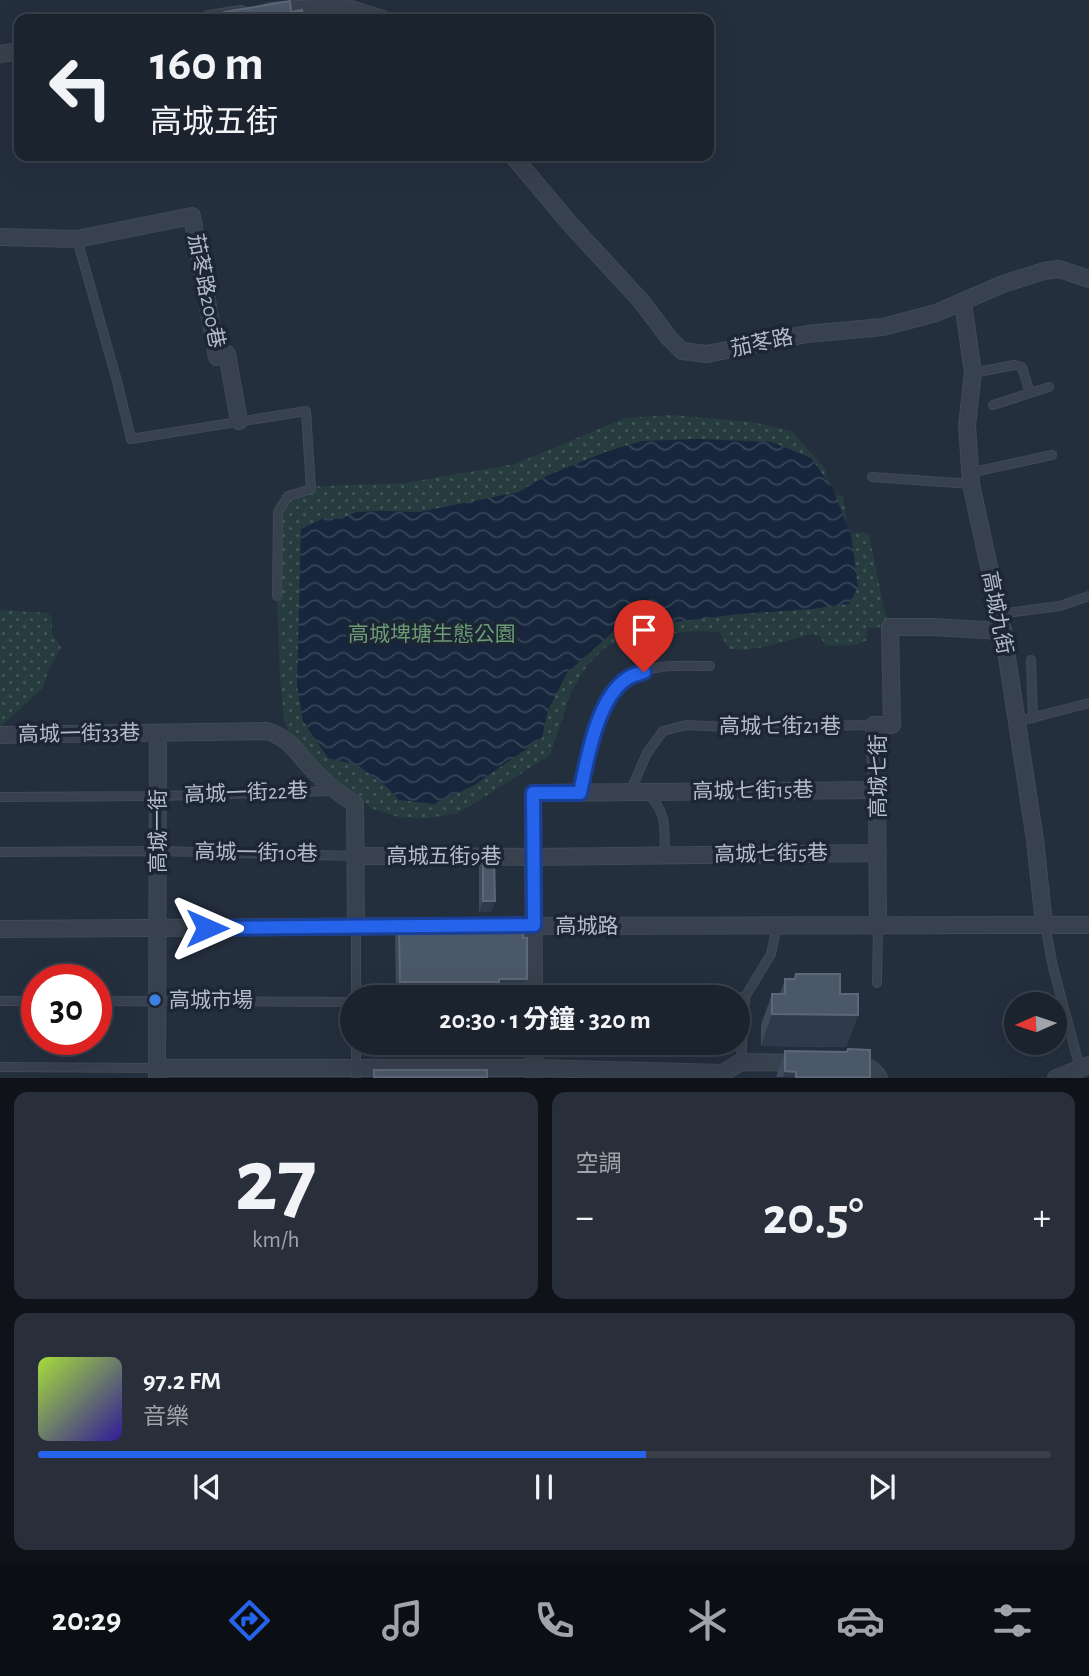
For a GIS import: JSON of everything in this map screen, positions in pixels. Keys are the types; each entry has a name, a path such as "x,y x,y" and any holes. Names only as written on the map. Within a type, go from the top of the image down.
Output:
{"street":[{"path":"240,14 343,3 370,14"},
{"name":"茄苳路","path":"517,161 682,351 707,354 807,334 883,327 936,313 1003,284 1044,271 1059,269 1089,279"},
{"name":"茄苳路200巷","path":"0,237 77,239 191,216 217,357 227,354 239,421"},
{"name":"高城九街","path":"963,302 973,373 967,425 970,478 1021,721 1044,924"},
{"name":"高城七街","path":"878,926 874,726 892,725 890,627 1003,631"},
{"name":"高城一街33巷","path":"0,735 267,731 279,735 334,790 355,804 355,856"},
{"name":"高城一街","path":"157,1072 158,733"},
{"name":"高城七街15巷","path":"533,857 533,793 877,790"},
{"name":"高城七街5巷","path":"533,857 878,853"},
{"path":"355,856 356,927"},
{"name":"高城五街9巷","path":"355,856 533,857"},
{"path":"533,857 534,985"},
{"name":"高城路","path":"465,926 1089,925"},
{"path":"0,929 438,926"},
{"path":"157,1072 534,1072 724,1076 741,1062 857,1064 875,1070 879,1077"},
{"path":"1056,1077 1084,1067"}],"lane":[{"path":"77,239 131,439 306,411 311,489 288,496 278,512 277,596"},
{"path":"973,373 1018,365 1024,372 1030,393"},
{"path":"993,405 1049,387"},
{"path":"872,477 970,478 1052,455"},
{"path":"999,614 1060,606 1089,596"},
{"path":"1031,660 1021,721 1089,703"},
{"path":"580,793 592,738 610,696 628,678 660,667 710,666"},
{"name":"高城七街21巷","path":"630,793 648,753 663,731 687,725 874,726"},
{"name":"高城一街22巷","path":"0,797 158,796 334,790"},
{"path":"647,793 659,804 664,821 665,855"},
{"name":"高城一街10巷","path":"0,852 158,851 355,856"},
{"path":"1044,924 1053,967 1084,1067"},
{"path":"750,989 771,954 777,926"},
{"path":"877,983 878,926"},
{"path":"356,927 356,985"},
{"path":"0,1001 21,1001"},
{"path":"112,1001 340,1002"},
{"path":"356,1055 356,1073"},
{"path":"741,1055 741,1062"},
{"path":"0,1067 157,1072"}],"green space":[{"name":"高城埤塘生態公園","path":"672,415 752,422 792,431 825,469 832,496 843,495 848,534 864,532 869,535 885,614 891,621 883,627 867,628 867,640 856,645 826,646 820,636 812,634 768,646 745,650 729,649 719,632 696,631 628,638 607,646 588,664 571,692 550,755 459,813 429,818 402,818 373,809 313,762 288,731 280,679 277,598 280,528 285,504 301,487 405,483 515,464 625,418"},
{"path":"0,610 48,613 52,619 52,634 61,647 48,671 43,688 0,727"}],"water":[{"name":"高城埤塘生態公園","path":"699,439 772,442 811,458 832,487 851,535 858,587 849,604 616,629 567,673 548,710 542,738 473,786 434,804 399,800 387,787 357,765 328,758 303,721 297,686 301,529 324,518 341,519 356,512 419,512 519,492 544,477 608,451 642,441"}],"building":[{"path":"290,1 291,12 302,10 303,14 224,14"},
{"path":"483,856 494,856 495,901 483,901"},
{"path":"399,926 517,926 523,931 523,938 527,938 527,979 499,979 499,982 400,982"},
{"path":"796,974 840,974 840,994 858,994 858,1015 772,1014 772,994 785,994 785,979 795,979"},
{"path":"848,1049 870,1050 870,1077 796,1077 796,1072 785,1071 785,1051 847,1052"},
{"path":"374,1070 487,1070 487,1077 374,1077"}],"place":[{"name":"高城市場","path":"155,1000"}],"route":[{"path":"207,928 534,925 533,793 580,793 592,738 610,696 628,678 644,672"}]}
